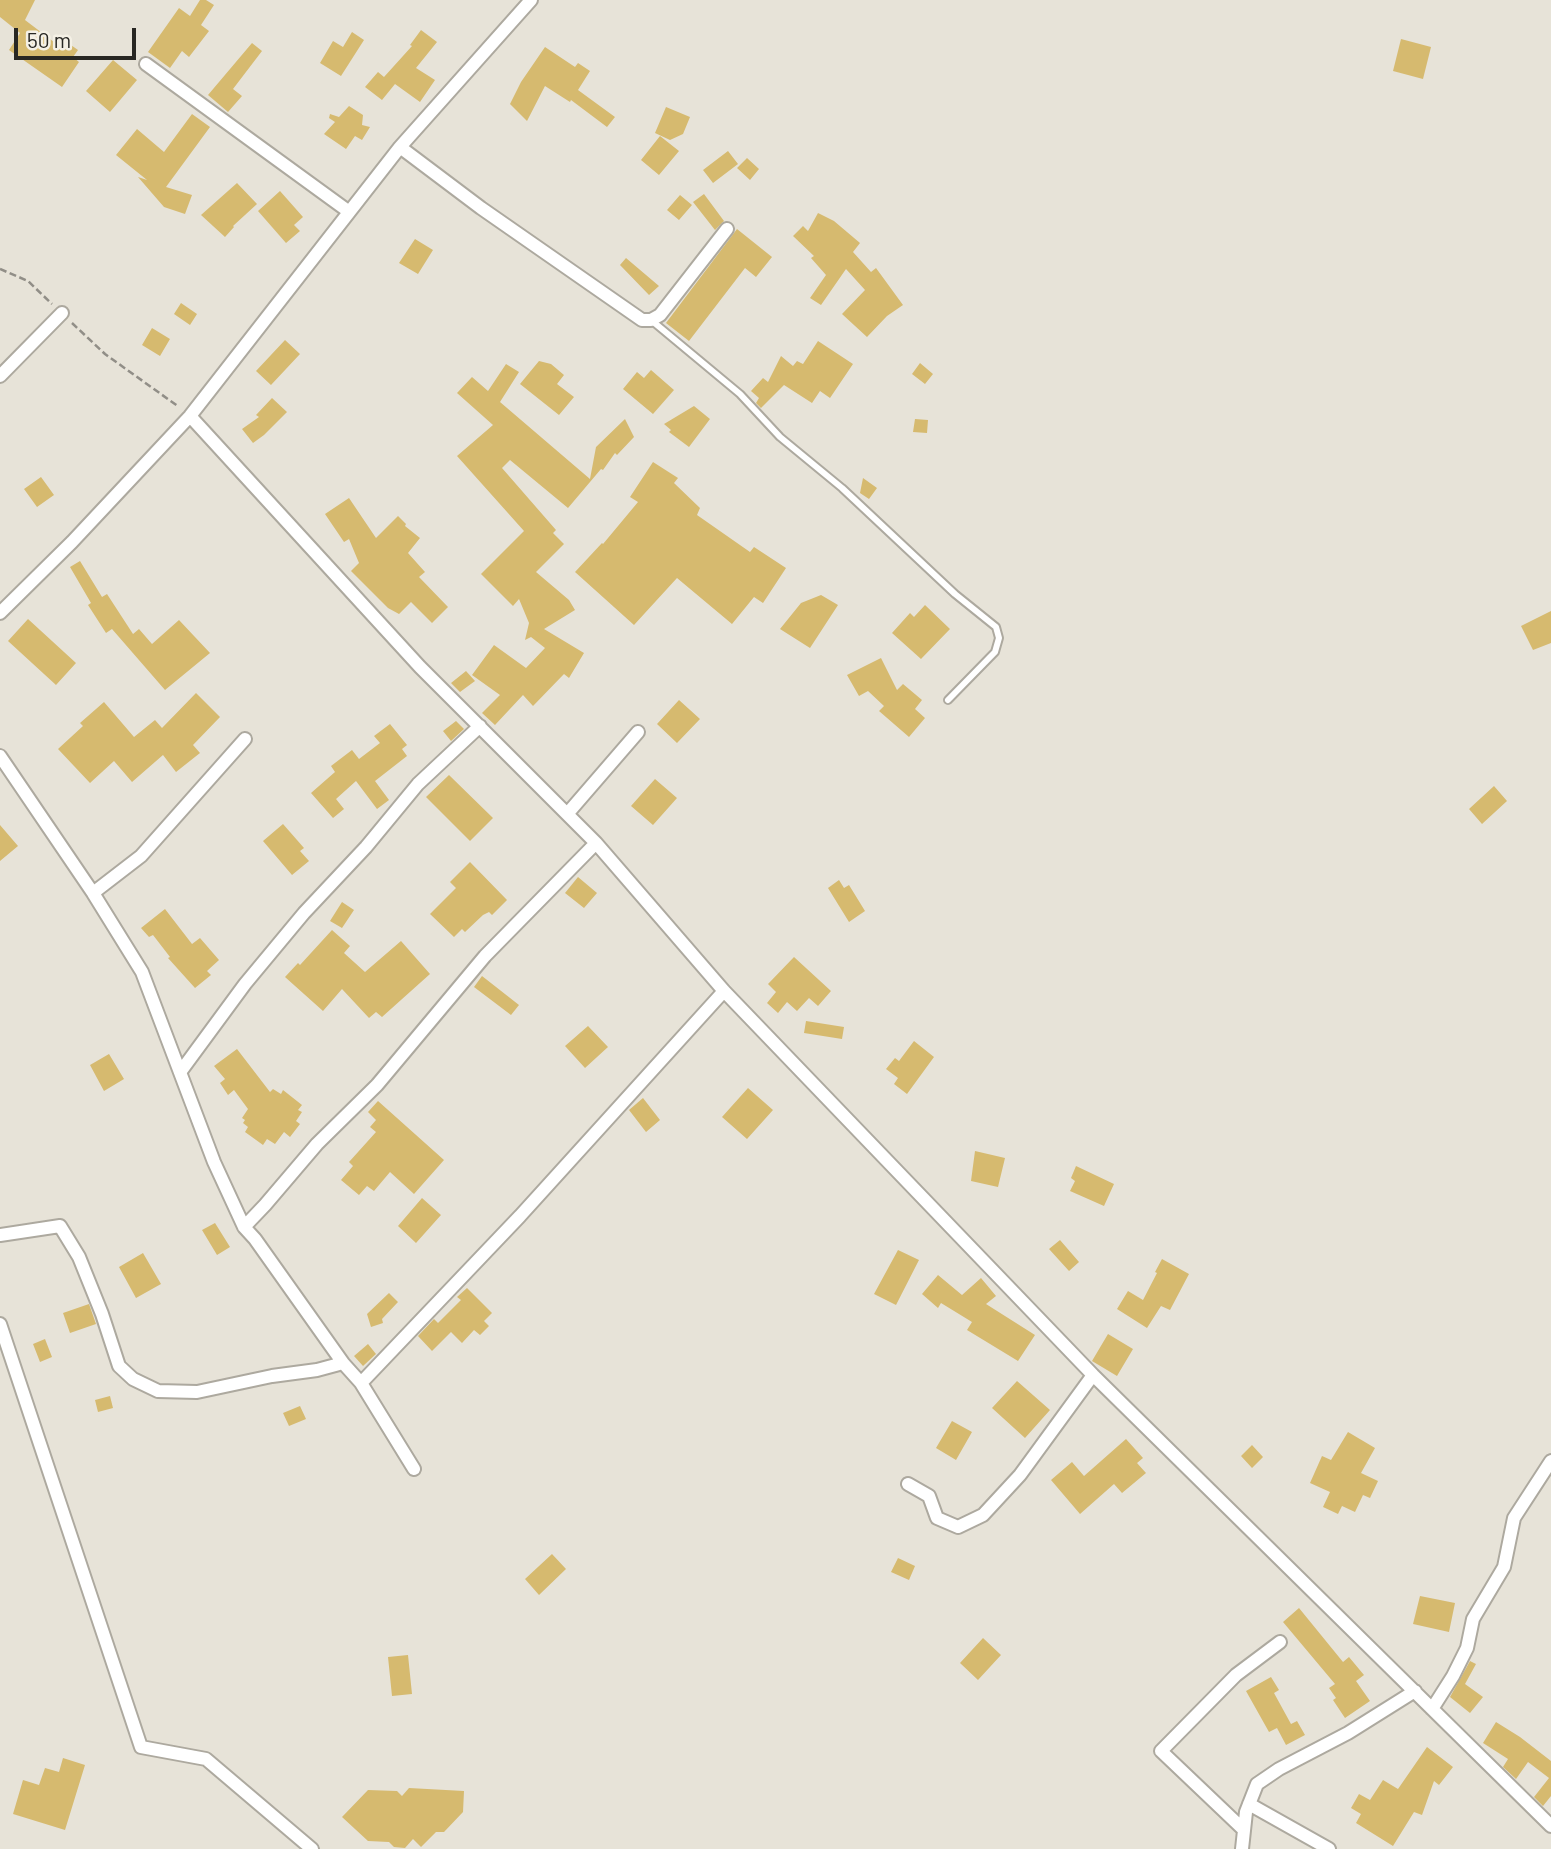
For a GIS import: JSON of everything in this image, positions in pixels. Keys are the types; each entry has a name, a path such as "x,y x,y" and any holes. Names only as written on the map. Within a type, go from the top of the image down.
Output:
{"street":[{"path":"0,613 72,542 190,416 400,147 531,0"},
{"path":"146,64 348,211"},
{"path":"400,147 481,208 642,320 651,320 660,315 727,229"},
{"path":"0,376 62,313"},
{"path":"190,416 420,667 596,842 724,991 1093,1375 1551,1826"},
{"path":"181,1071 245,984 304,913 366,847 418,784 480,726"},
{"path":"568,813 638,732"},
{"path":"93,893 141,856 245,739"},
{"path":"0,756 93,893 142,972 214,1162 244,1227 343,1363 361,1383 414,1469"},
{"path":"244,1227 317,1144 377,1085 485,956 596,842"},
{"path":"361,1383 520,1216 724,991"},
{"path":"0,1235 60,1226 79,1257 119,1366 133,1379 158,1391 197,1392 343,1363"},
{"path":"0,1324 141,1747 205,1759 311,1849"},
{"path":"908,1484 929,1496 937,1518 958,1527 982,1514 1020,1475 1093,1375"},
{"path":"1432,1709 1453,1676 1466,1648 1473,1619 1504,1567 1514,1518 1551,1461"},
{"path":"1244,1830 1161,1751 1236,1675 1280,1642"},
{"path":"1242,1849 1249,1804 1257,1784 1415,1692"},
{"path":"1249,1804 1329,1849"}],"lane":[{"path":"651,320 740,394 780,437 842,488 946,585 996,627 999,638 995,652 948,700"}],"path":[{"path":"0,269 28,281 105,354 190,416"}],"building":[{"path":"0,0 35,0 25,20 54,42 58,36 78,50 73,57 79,62 62,87 9,50 20,33 0,17"},
{"path":"200,0 214,5 201,25 209,31 189,57 182,51 170,68 148,52 179,8 190,16"},
{"path":"421,30 437,42 416,68 435,80 420,102 395,84 382,100 365,87 378,72 384,77 412,46 410,45"},
{"path":"352,32 364,40 341,76 320,63 333,41 343,47"},
{"path":"1401,39 1431,47 1423,79 1393,71"},
{"path":"252,43 262,51 233,89 242,96 228,112 208,95"},
{"path":"545,47 575,67 578,63 590,71 578,90 615,117 607,127 571,100 570,102 545,86 527,121 510,104 521,82"},
{"path":"113,60 137,80 110,112 86,91"},
{"path":"349,106 363,115 362,125 370,127 362,140 355,136 346,149 324,134 335,122 329,118 330,114 339,117"},
{"path":"666,107 690,117 683,134 670,140 655,133"},
{"path":"192,114 210,127 166,187 192,195 185,214 164,207 138,177 147,180 116,155 137,129 164,152"},
{"path":"660,136 679,151 659,175 641,160"},
{"path":"728,151 738,164 713,183 703,170"},
{"path":"747,158 759,169 750,180 737,168"},
{"path":"237,183 257,204 225,237 201,215"},
{"path":"280,191 303,217 294,225 300,231 286,243 258,211"},
{"path":"704,194 724,221 715,230 693,202"},
{"path":"680,195 692,205 679,220 667,210"},
{"path":"818,213 834,221 860,243 853,252 871,272 876,268 903,305 887,316 867,337 842,314 865,290 846,269 821,305 810,298 826,275 811,258 814,256 793,236 803,226 808,231"},
{"path":"737,229 772,257 756,277 745,268 689,341 666,323"},
{"path":"415,239 433,250 418,274 399,263"},
{"path":"626,258 659,286 649,295 620,265"},
{"path":"181,303 197,314 190,325 174,314"},
{"path":"152,328 170,339 160,356 142,345"},
{"path":"285,340 300,354 271,385 256,371"},
{"path":"818,341 853,364 830,398 820,391 812,403 784,385 761,408 756,403 759,398 751,391 763,378 768,382 781,356 793,366 797,361 803,364"},
{"path":"539,361 551,364 564,375 557,384 574,397 559,415 520,384"},
{"path":"920,363 933,374 925,384 912,374"},
{"path":"506,364 519,372 500,402 590,479 596,447 625,419 634,437 617,455 615,453 568,508 510,460 502,468 556,530 553,533 564,544 536,572 569,600 575,610 544,629 584,653 569,678 564,674 533,706 523,695 495,725 482,713 500,695 472,675 494,645 526,668 545,648 531,637 525,640 529,623 519,599 513,606 481,574 524,531 457,456 493,425 457,393 472,377 488,391"},
{"path":"651,370 674,390 653,414 623,389 637,372 644,378"},
{"path":"272,398 287,412 253,443 242,429 259,417 256,415"},
{"path":"694,406 710,419 689,447 669,432 671,430 664,424"},
{"path":"915,419 928,420 927,433 913,432"},
{"path":"653,462 678,478 674,483 700,508 697,515 750,552 754,547 786,568 763,603 754,597 732,624 677,578 634,625 575,572 638,502 630,497"},
{"path":"41,477 54,495 37,507 24,489"},
{"path":"863,478 877,488 869,499 860,493"},
{"path":"349,498 376,538 398,516 405,526 420,538 408,553 425,572 419,577 448,607 432,623 411,602 399,614 388,608 351,571 359,563 349,539 344,542 325,514"},
{"path":"80,561 102,597 107,594 133,634 139,629 152,644 179,620 210,653 165,690 112,629 106,633 88,605 91,603 70,567"},
{"path":"821,595 838,605 810,648 780,629 801,603"},
{"path":"925,605 950,629 921,659 892,633 910,613 914,617"},
{"path":"1551,611 1551,643 1533,650 1521,626"},
{"path":"28,619 76,663 56,685 8,641"},
{"path":"881,658 897,690 903,684 922,700 915,709 925,718 909,737 879,711 884,706 868,691 859,696 847,675"},
{"path":"466,671 475,681 460,692 451,683"},
{"path":"196,693 220,717 193,745 200,753 176,772 163,755 132,782 114,761 90,783 58,749 83,726 80,723 104,702 134,737 155,720 162,728"},
{"path":"679,700 700,719 677,743 657,724"},
{"path":"456,721 464,729 451,741 443,731"},
{"path":"390,724 407,745 402,749 407,756 375,781 389,800 377,809 356,781 336,799 344,809 333,818 311,793 335,772 331,766 352,750 359,759 380,743 374,736"},
{"path":"449,775 493,818 470,841 426,797"},
{"path":"655,779 677,798 653,825 631,806"},
{"path":"1494,786 1507,801 1482,824 1469,809"},
{"path":"283,824 304,848 300,851 309,861 292,875 263,841"},
{"path":"0,825 18,846 0,861"},
{"path":"470,862 507,900 492,915 489,912 483,915 465,932 462,929 454,937 430,914 456,888 450,882"},
{"path":"578,877 597,893 584,908 565,893"},
{"path":"839,880 844,888 849,885 865,911 849,922 828,888"},
{"path":"342,902 354,910 342,928 330,921"},
{"path":"165,909 192,944 200,938 219,960 207,971 211,975 195,988 168,958 170,957 153,935 149,937 141,928"},
{"path":"332,930 350,946 344,953 365,972 401,941 430,974 382,1017 376,1012 369,1018 342,989 323,1011 285,977 298,963 300,965"},
{"path":"794,957 831,991 818,1006 809,998 797,1011 787,1002 778,1013 767,1003 776,992 768,984"},
{"path":"482,976 519,1005 511,1015 474,987"},
{"path":"806,1021 844,1027 842,1039 804,1033"},
{"path":"588,1026 608,1047 585,1068 565,1046"},
{"path":"914,1041 934,1057 907,1094 894,1084 898,1078 886,1069 895,1058 899,1061"},
{"path":"237,1049 270,1092 273,1089 281,1094 283,1090 302,1105 298,1110 302,1112 296,1121 300,1124 290,1137 284,1132 275,1144 267,1139 263,1145 245,1132 248,1127 242,1118 248,1109 234,1090 228,1095 220,1083 225,1079 214,1066"},
{"path":"109,1054 124,1079 104,1091 90,1065"},
{"path":"748,1088 773,1110 747,1139 722,1117"},
{"path":"643,1098 660,1120 646,1132 629,1110"},
{"path":"378,1101 444,1160 414,1194 390,1172 374,1191 367,1186 359,1195 341,1180 353,1166 349,1162 376,1132 370,1127 376,1120 368,1112"},
{"path":"975,1151 1005,1158 998,1187 971,1181"},
{"path":"1076,1166 1114,1184 1104,1206 1070,1191 1075,1181 1071,1178"},
{"path":"422,1198 441,1215 416,1243 398,1226"},
{"path":"215,1223 230,1247 217,1255 202,1230"},
{"path":"1060,1240 1079,1262 1069,1271 1049,1249"},
{"path":"898,1250 919,1260 896,1305 874,1294"},
{"path":"143,1253 161,1284 136,1298 119,1267"},
{"path":"1162,1259 1189,1274 1170,1310 1161,1306 1147,1328 1117,1309 1128,1291 1143,1300"},
{"path":"938,1275 962,1295 981,1278 996,1296 986,1304 1035,1335 1018,1361 967,1330 972,1322 941,1303 938,1308 922,1294"},
{"path":"467,1288 492,1313 484,1321 489,1326 480,1335 474,1330 462,1343 451,1332 432,1351 418,1336 434,1319 438,1323 461,1300 457,1297"},
{"path":"389,1293 398,1302 382,1319 383,1323 371,1327 367,1314"},
{"path":"89,1304 96,1324 70,1333 63,1313"},
{"path":"1108,1334 1133,1349 1117,1376 1092,1361"},
{"path":"45,1339 52,1357 40,1362 33,1344"},
{"path":"368,1344 376,1354 363,1366 354,1356"},
{"path":"1017,1381 1050,1410 1025,1438 992,1408"},
{"path":"110,1396 113,1408 98,1412 95,1400"},
{"path":"300,1406 306,1419 289,1426 283,1413"},
{"path":"952,1421 972,1432 956,1460 936,1448"},
{"path":"1348,1432 1375,1448 1361,1473 1378,1481 1370,1498 1363,1495 1355,1512 1342,1506 1338,1514 1323,1507 1330,1492 1310,1483 1322,1456 1331,1460"},
{"path":"1126,1439 1143,1458 1137,1463 1146,1473 1122,1493 1114,1484 1080,1514 1051,1480 1072,1462 1084,1476"},
{"path":"1252,1445 1263,1457 1252,1468 1241,1456"},
{"path":"552,1554 566,1569 539,1595 525,1579"},
{"path":"898,1558 915,1566 909,1580 891,1572"},
{"path":"1420,1596 1455,1603 1449,1632 1413,1624"},
{"path":"1299,1608 1343,1662 1349,1657 1364,1675 1356,1681 1370,1701 1345,1718 1333,1700 1336,1698 1329,1688 1335,1684 1283,1622"},
{"path":"983,1638 1001,1655 978,1680 960,1663"},
{"path":"408,1655 412,1694 392,1696 388,1657"},
{"path":"1470,1661 1476,1664 1465,1684 1483,1697 1470,1713 1450,1697"},
{"path":"1271,1677 1279,1690 1274,1693 1291,1724 1297,1721 1305,1735 1286,1745 1277,1728 1269,1732 1246,1691"},
{"path":"1496,1722 1551,1761 1551,1796 1543,1806 1534,1797 1549,1778 1528,1762 1516,1779 1503,1767 1508,1759 1483,1743"},
{"path":"1427,1747 1453,1767 1439,1785 1434,1781 1422,1815 1414,1812 1393,1846 1356,1823 1361,1814 1351,1808 1359,1794 1370,1800 1383,1780 1398,1789"},
{"path":"63,1758 85,1765 65,1830 13,1814 23,1780 39,1785 45,1768 59,1772"},
{"path":"409,1788 464,1791 463,1812 444,1832 436,1832 421,1847 413,1839 405,1848 394,1847 389,1842 368,1841 342,1817 368,1790 397,1791 402,1796"}]}
